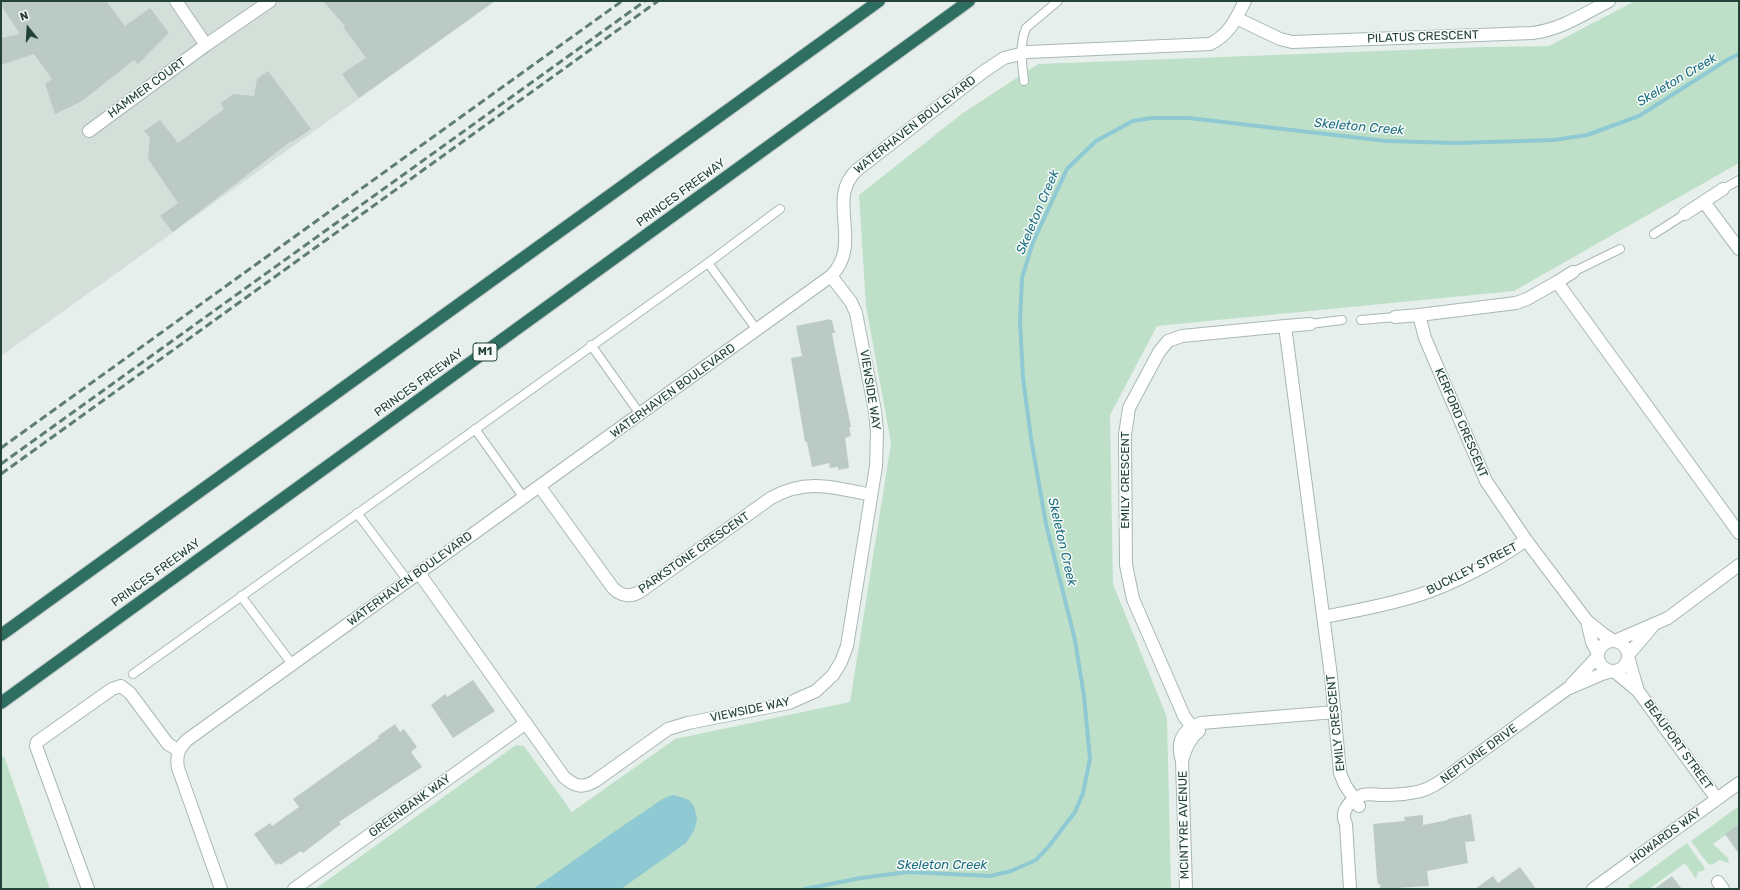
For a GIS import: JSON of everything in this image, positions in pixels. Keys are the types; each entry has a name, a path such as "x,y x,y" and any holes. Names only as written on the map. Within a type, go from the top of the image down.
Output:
{"highway":[{"path":"1,635 879,1"},
{"name":"PRINCES FREEWAY","path":"1,703 969,1"}],"street":[{"path":"176,1 206,45"},
{"name":"HAMMER COURT","path":"89,131 206,45 270,1"},
{"name":"WATERHAVEN BOULEVARD","path":"178,750 191,736 540,487 831,276 837,270 844,256 846,241 844,192 847,182 852,174 966,84 1004,58 1022,52 1210,44 1219,40 1228,32 1244,1"},
{"name":"PILATUS CRESCENT","path":"1236,18 1280,39 1292,42 1532,33 1546,32 1559,27 1609,1"},
{"path":"1685,214 1724,189"},
{"path":"1704,202 1739,249"},
{"path":"1395,316 1419,315 1516,304 1558,282 1573,272"},
{"name":"VIEWSIDE WAY","path":"418,573 564,777 570,783 577,786 589,785 668,729 688,723 788,703 816,691 833,675 841,662 847,646 877,454 874,406 856,313 851,302 831,276"},
{"path":"1558,282 1739,533"},
{"name":"KERFORD CRESCENT","path":"1419,315 1425,338 1486,481 1526,540 1587,621 1614,641"},
{"name":"EMILY CRESCENT","path":"1194,730 1184,716 1133,599 1128,580 1126,565 1125,435 1126,420 1129,408 1159,352 1168,341 1182,336 1310,324"},
{"name":"EMILY CRESCENT","path":"1285,326 1335,712 1340,773 1356,803"},
{"name":"PARKSTONE CRESCENT","path":"540,487 613,588 620,593 630,596 641,591 771,498 787,489 811,485 871,495"},
{"name":"BUCKLEY STREET","path":"1323,617 1388,604 1439,588 1511,551 1526,540"},
{"path":"1655,625 1628,656 1624,666 1614,671 1607,670 1601,666 1598,655 1603,644 1655,625 1668,618 1739,565"},
{"name":"KERFORD CRESCENT","path":"1587,621 1592,642 1598,655"},
{"path":"1614,641 1624,646 1628,656"},
{"name":"NEPTUNE DRIVE","path":"1356,803 1369,794 1381,795 1422,791 1432,787 1567,689 1598,655"},
{"name":"BEAUFORT STREET","path":"1628,656 1638,691"},
{"name":"NEPTUNE DRIVE","path":"1567,689 1602,674 1614,671"},
{"name":"BEAUFORT STREET","path":"1614,671 1638,691 1717,799"},
{"path":"88,889 36,746 37,742 116,686 125,688 162,737 168,744 178,750 176,760 178,768 221,889"},
{"name":"MCINTYRE AVENUE","path":"1186,889 1182,761 1184,752 1194,730 1216,722 1335,712"},
{"name":"GREENBANK WAY","path":"294,889 526,723"},
{"name":"HOWARDS WAY","path":"1593,889 1739,783"},
{"path":"1350,889 1346,824 1343,813 1356,803"}],"lane":[{"path":"1024,81 1022,52 1023,34 1026,28 1058,1"},
{"path":"1724,189 1739,180"},
{"path":"133,674 780,209"},
{"path":"1654,234 1685,214"},
{"path":"1573,272 1620,249"},
{"path":"708,262 757,330"},
{"path":"1361,320 1395,316"},
{"name":"EMILY CRESCENT","path":"1310,324 1342,320"},
{"path":"590,345 640,414"},
{"path":"475,429 524,498"},
{"path":"357,513 408,581"},
{"path":"241,596 292,664"}],"shaded area":[{"path":"1,1 495,1 1,356"}],"green space":[{"path":"1635,1 1739,1 1739,163 1514,291 1157,326 1110,415 1113,584 1167,717 1171,889 315,889 516,745 524,746 572,812 675,739 850,702 891,443 866,306 859,195 963,113 1038,64 1484,47 1549,46"},
{"path":"4,756 50,889 1,889 1,758"},
{"path":"1739,806 1739,825 1713,844 1728,858 1729,863 1719,860 1712,865 1708,864 1691,841"},
{"path":"1687,843 1705,870 1698,872 1696,879 1685,863 1649,889 1630,889 1628,886"}],"water":[{"path":"674,795 689,800 694,806 697,819 694,831 686,843 621,889 533,889 657,802"}],"building":[{"path":"1,1 106,1 125,26 150,8 169,33 138,64 134,60 82,101 55,114 45,84 52,79 34,54 1,65 1,38 20,34 1,5"},
{"path":"323,1 495,1 359,98 342,74 366,58 344,28 345,26"},
{"path":"268,71 311,129 292,142 291,141 173,232 160,216 178,203 148,159 150,138 144,131 160,120 178,143 224,109 221,103 233,94 254,96 257,79"},
{"path":"830,319 832,320 835,333 832,333 851,427 849,427 851,436 845,438 849,468 838,470 838,467 830,468 829,463 812,467 807,442 805,442 791,358 802,356 796,326"},
{"path":"473,680 495,711 453,738 431,705 445,694 447,697"},
{"path":"395,724 400,732 404,729 417,747 411,752 422,767 339,822 341,824 303,853 301,851 280,865 279,863 276,865 254,834 270,823 272,826 299,807 293,799 379,738 378,736"},
{"path":"1471,814 1475,841 1465,842 1468,863 1427,871 1429,886 1380,889 1380,884 1378,884 1377,878 1373,824 1405,821 1404,817 1423,815 1423,825"},
{"path":"1739,824 1739,854 1725,834"},
{"path":"1520,867 1536,889 1475,889 1493,876 1498,883"},
{"path":"1672,876 1682,889 1654,889"}],"waterway":[{"name":"Skeleton Creek","path":"805,889 861,878 908,872 990,876 1011,871 1036,860 1049,846 1075,812 1083,793 1090,759 1084,696 1075,640 1046,524 1031,438 1023,378 1020,321 1022,278 1033,242 1067,169 1096,141 1133,121 1152,118 1189,118 1386,141 1456,143 1554,140 1587,135 1639,116 1727,60 1739,54"}],"railway":[{"path":"1,448 622,1"},
{"path":"1,464 645,1"},
{"path":"1,474 658,1"}]}
